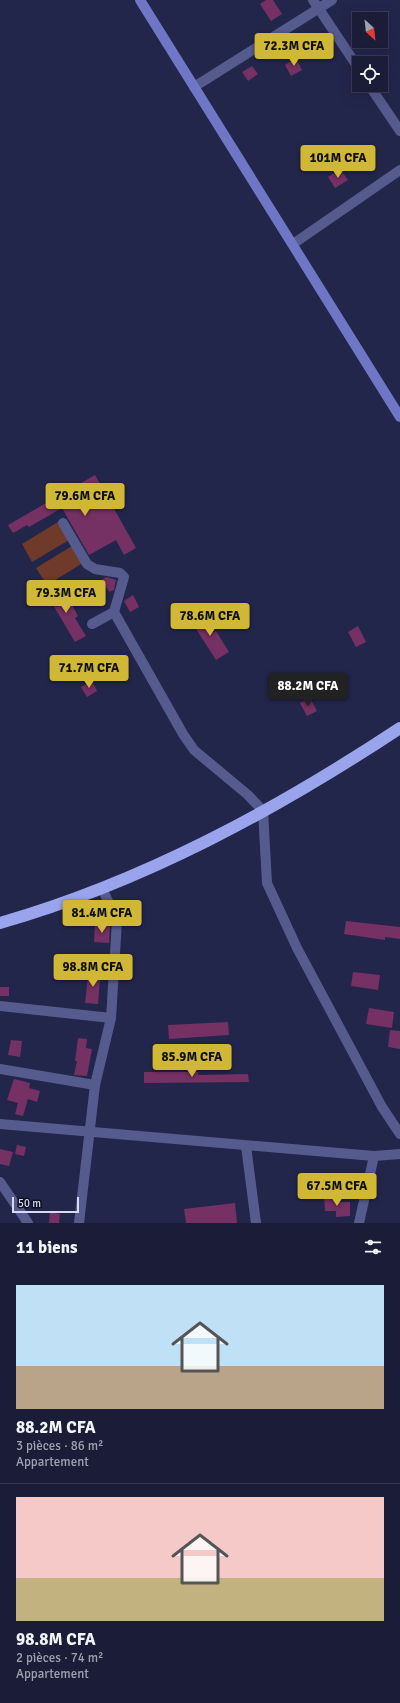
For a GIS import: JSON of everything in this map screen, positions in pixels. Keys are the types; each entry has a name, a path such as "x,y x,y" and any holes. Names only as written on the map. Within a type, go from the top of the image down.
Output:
{"highway":[{"path":"0,923 72,900 182,853 263,811 327,775 400,728"}],"street":[{"path":"140,0 400,417"},
{"path":"194,87 316,4 332,0"},
{"path":"316,4 352,59"},
{"path":"374,92 400,131"},
{"path":"292,244 400,170"},
{"path":"63,523 87,564 96,569 120,573 124,577 114,612 183,734 194,750 248,795 263,811 267,883 297,948 382,1107 400,1134"},
{"path":"92,624 114,612"},
{"path":"79,1223 95,1085 111,1018 117,921 102,888"},
{"path":"0,1006 111,1018"},
{"path":"0,1069 95,1085"},
{"path":"0,1124 374,1156 400,1154"},
{"path":"246,1146 256,1223"},
{"path":"359,1223 374,1156"},
{"path":"0,1182 28,1223"}],"shaded area":[{"path":"58,522 69,540 32,562 22,544"},
{"path":"72,546 83,563 47,585 36,568"}],"building":[{"path":"266,0 273,0 282,14 271,21 260,4"},
{"path":"296,58 302,70 291,76 285,65"},
{"path":"252,66 258,74 248,81 242,72"},
{"path":"340,169 348,180 335,188 328,177"},
{"path":"95,475 136,548 124,555 116,540 89,555 62,508 29,527 27,525 13,533 8,525"},
{"path":"106,577 116,580 114,590 109,592 102,580"},
{"path":"57,587 66,604 69,607 72,605 78,616 75,618 86,636 75,642 46,593"},
{"path":"133,595 139,607 130,612 124,601"},
{"path":"196,613 199,619 203,617 213,633 216,631 229,652 216,660 189,618"},
{"path":"358,626 366,642 356,647 348,632"},
{"path":"92,681 97,691 87,697 81,687"},
{"path":"310,698 317,711 307,716 300,703"},
{"path":"346,921 400,927 400,939 385,937 385,940 344,934"},
{"path":"95,925 110,926 109,943 94,942"},
{"path":"89,968 97,969 96,979 100,979 98,1004 85,1003"},
{"path":"353,972 380,975 378,990 351,986"},
{"path":"0,987 9,987 9,996 0,996"},
{"path":"369,1008 394,1012 392,1028 366,1024"},
{"path":"228,1022 229,1035 169,1039 168,1025"},
{"path":"390,1030 400,1031 400,1049 388,1047"},
{"path":"78,1038 87,1039 86,1048 92,1049 87,1076 74,1075 77,1061 75,1061"},
{"path":"11,1040 22,1041 20,1057 8,1055"},
{"path":"144,1072 198,1072 198,1075 248,1074 249,1082 144,1083"},
{"path":"14,1079 30,1083 29,1088 40,1091 37,1102 28,1099 23,1116 15,1114 18,1103 7,1100"},
{"path":"17,1145 26,1147 24,1156 15,1154"},
{"path":"0,1149 13,1152 9,1166 0,1164"},
{"path":"324,1196 334,1196 334,1202 350,1202 350,1216 336,1217 336,1211 325,1211"},
{"path":"235,1203 237,1223 186,1223 184,1209"},
{"path":"50,1212 60,1214 59,1223 49,1223"}]}
